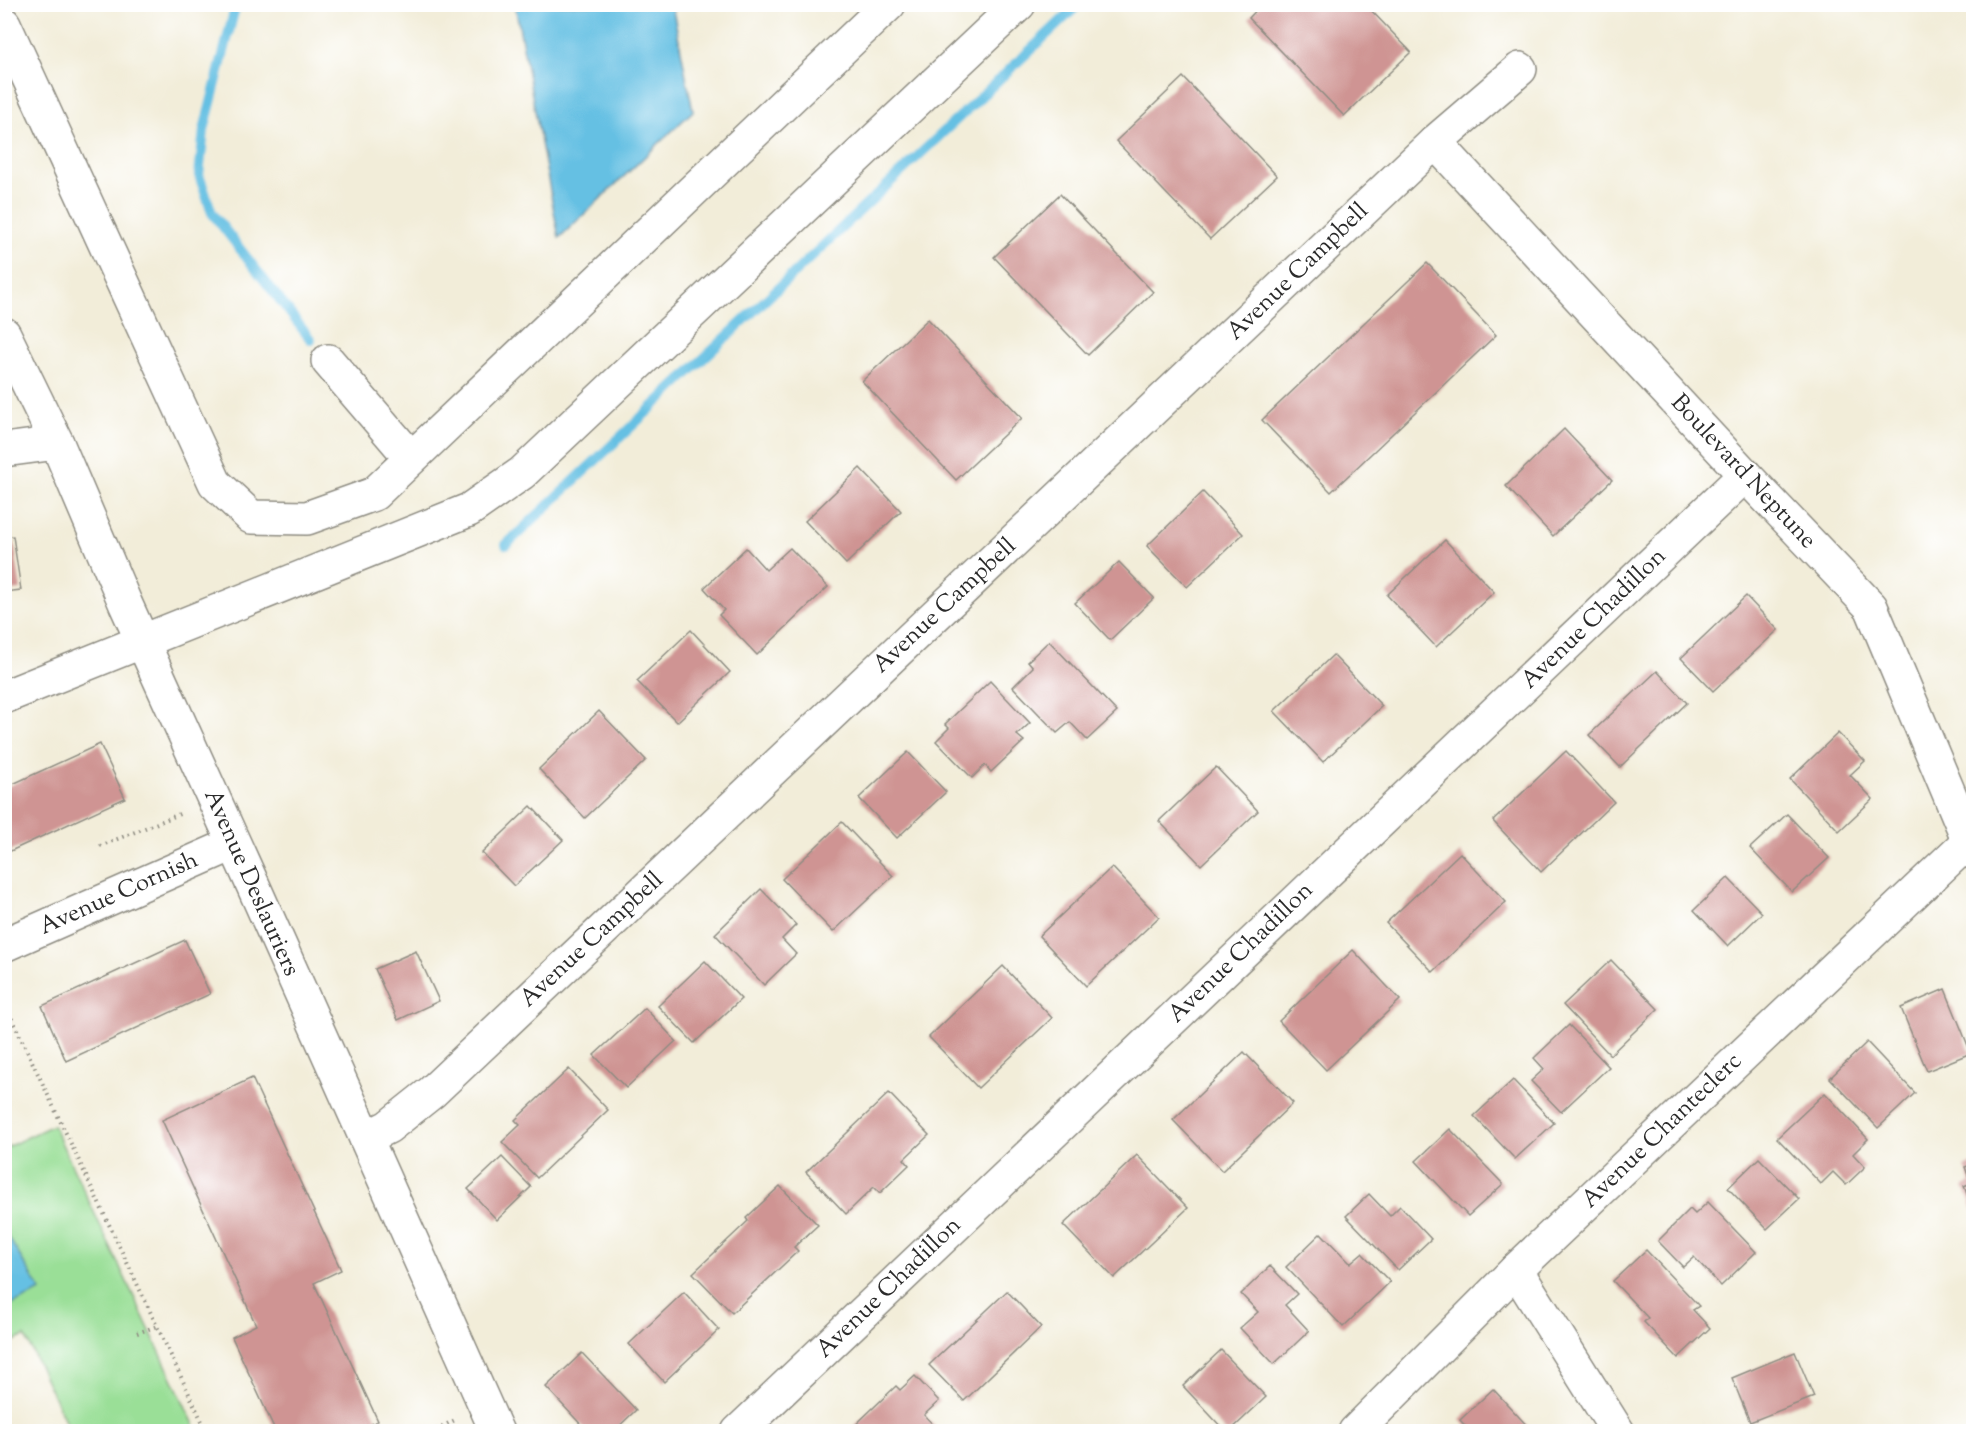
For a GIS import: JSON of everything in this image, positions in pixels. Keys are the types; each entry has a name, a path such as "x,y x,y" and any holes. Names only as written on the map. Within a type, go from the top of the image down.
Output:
{"street":[{"path":"4,24 215,483 251,517 307,519 374,494 889,4"},
{"path":"4,697 469,510 522,473 1019,4"},
{"name":"Avenue Campbell","path":"366,1138 388,1127 432,1092 1435,142 1520,69"},
{"name":"Boulevard Neptune","path":"1435,142 1870,606 1972,843"},
{"name":"Avenue Deslauriers","path":"4,334 57,443 142,641 497,1431"},
{"path":"328,361 411,458"},
{"path":"4,450 57,443"},
{"name":"Avenue Chadillon","path":"738,1431 1745,475"},
{"name":"Avenue Chanteclerc","path":"1355,1431 1516,1270 1972,843"},
{"name":"Avenue Cornish","path":"4,945 233,844"},
{"path":"1516,1270 1618,1431"}],"path":[{"path":"100,846 182,813"},
{"path":"4,1002 207,1431"},
{"path":"137,1333 157,1326"},
{"path":"431,1431 459,1418"}],"green space":[{"path":"53,1125 197,1431 70,1431 25,1336 5,1345 5,1148"}],"water":[{"path":"515,5 672,5 693,111 559,238"},
{"path":"4,1230 41,1291 5,1308 4,1308"}],"building":[{"path":"1262,4 1365,4 1411,52 1344,116 1249,18"},
{"path":"1183,77 1277,176 1210,239 1116,141"},
{"path":"1060,194 1153,292 1088,355 994,257"},
{"path":"1427,263 1496,335 1331,492 1262,420"},
{"path":"928,319 1022,418 956,480 862,381"},
{"path":"1564,429 1612,480 1553,536 1506,486"},
{"path":"860,468 901,511 846,564 805,521"},
{"path":"1203,492 1243,534 1187,587 1147,546"},
{"path":"13,536 21,590 4,592 4,537"},
{"path":"1445,540 1494,592 1436,647 1387,595"},
{"path":"746,548 766,570 790,548 828,587 757,655 719,615 724,610 704,588"},
{"path":"1119,562 1154,598 1110,640 1075,603"},
{"path":"1746,596 1778,630 1713,691 1681,658"},
{"path":"691,630 730,672 677,722 637,681"},
{"path":"1049,641 1117,712 1087,740 1070,722 1057,733 1013,687 1033,667 1028,661"},
{"path":"1333,655 1382,706 1323,762 1274,711"},
{"path":"1657,671 1687,703 1620,767 1589,735"},
{"path":"990,681 1030,723 1017,735 1024,741 991,772 985,765 972,778 936,741 949,728 945,724"},
{"path":"599,711 646,760 585,818 539,769"},
{"path":"1838,733 1865,761 1850,775 1873,799 1839,831 1790,779"},
{"path":"100,744 125,798 4,854 4,788"},
{"path":"1566,751 1614,802 1541,872 1493,821"},
{"path":"908,752 946,792 897,838 859,798"},
{"path":"1216,767 1258,811 1201,865 1159,821"},
{"path":"531,806 563,840 514,886 482,853"},
{"path":"1787,814 1829,858 1792,892 1750,848"},
{"path":"842,822 893,876 833,932 782,879"},
{"path":"1460,853 1506,902 1433,972 1386,923"},
{"path":"1112,867 1159,917 1086,986 1039,936"},
{"path":"1728,878 1762,913 1728,946 1694,910"},
{"path":"761,889 796,925 782,939 796,954 764,985 715,934"},
{"path":"185,940 210,994 66,1061 42,1006"},
{"path":"1353,950 1400,1000 1326,1070 1279,1021"},
{"path":"416,951 439,1001 398,1020 375,969"},
{"path":"1611,960 1658,1009 1610,1055 1563,1005"},
{"path":"705,961 741,999 694,1043 658,1006"},
{"path":"1003,966 1052,1018 978,1088 929,1037"},
{"path":"1945,989 1971,1053 1927,1071 1901,1008"},
{"path":"645,1008 676,1041 626,1088 594,1055"},
{"path":"1569,1025 1609,1067 1561,1112 1531,1081 1544,1069 1534,1058"},
{"path":"1867,1042 1915,1093 1878,1128 1830,1078"},
{"path":"1244,1052 1293,1103 1222,1171 1173,1120"},
{"path":"569,1069 608,1110 537,1178 502,1142 520,1125 515,1120"},
{"path":"252,1078 341,1270 314,1283 378,1421 355,1432 276,1432 232,1337 256,1325 162,1120"},
{"path":"1513,1080 1554,1123 1515,1159 1474,1116"},
{"path":"889,1093 929,1135 904,1159 909,1165 880,1193 874,1187 846,1214 806,1172"},
{"path":"1825,1093 1868,1139 1853,1154 1865,1167 1846,1185 1833,1172 1821,1184 1777,1138"},
{"path":"1450,1129 1503,1184 1468,1216 1416,1161"},
{"path":"1137,1155 1188,1208 1114,1278 1063,1225"},
{"path":"502,1157 531,1187 497,1220 468,1189"},
{"path":"1759,1158 1799,1199 1767,1229 1728,1188"},
{"path":"1974,1164 1973,1210 1964,1186 1971,1183 1965,1167"},
{"path":"780,1186 818,1225 794,1247 798,1251 732,1313 693,1273 748,1221 746,1218"},
{"path":"1369,1194 1390,1216 1400,1206 1431,1239 1398,1270 1346,1216"},
{"path":"1708,1202 1756,1252 1721,1286 1694,1257 1683,1267 1658,1241 1690,1209 1695,1214"},
{"path":"1321,1233 1350,1263 1362,1253 1390,1282 1343,1327 1286,1267"},
{"path":"1646,1250 1699,1306 1693,1310 1710,1328 1678,1358 1644,1322 1648,1318 1613,1281"},
{"path":"1270,1266 1297,1294 1285,1305 1309,1331 1274,1364 1240,1328 1258,1312 1241,1294"},
{"path":"1007,1291 1041,1327 964,1401 929,1365"},
{"path":"684,1292 719,1330 664,1382 629,1344"},
{"path":"1221,1350 1266,1397 1229,1432 1226,1432 1183,1386"},
{"path":"1795,1352 1814,1397 1750,1422 1732,1378"},
{"path":"582,1353 636,1410 613,1432 588,1432 546,1387"},
{"path":"915,1376 939,1401 924,1415 940,1432 848,1432 896,1386 900,1390"},
{"path":"1493,1389 1533,1432 1471,1432 1460,1420"},
{"path":"1123,1425 1129,1432 1115,1432"}],"waterway":[{"path":"236,4 204,130 199,175 212,213 311,340"},
{"path":"506,545 1079,4"}]}
